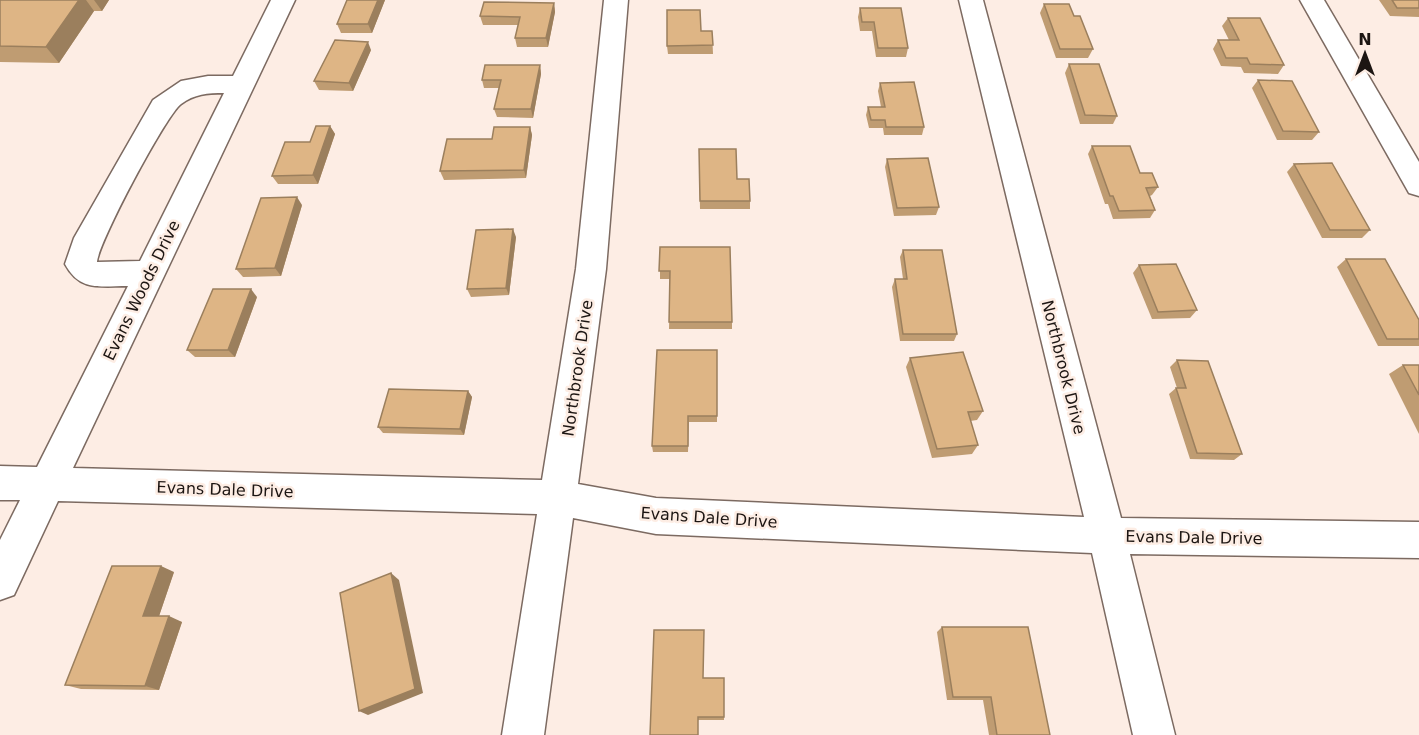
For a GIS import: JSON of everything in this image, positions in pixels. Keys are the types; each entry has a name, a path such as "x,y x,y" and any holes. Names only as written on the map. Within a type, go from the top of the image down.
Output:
{"street":[{"name":"Evans Woods Drive","path":"0,581 283,0"},
{"name":"Northbrook Drive","path":"523,735 591,269 616,0"},
{"name":"Northbrook Drive","path":"970,0 1107,536 1154,735"},
{"path":"1312,0 1419,186"},
{"path":"150,273 90,274 80,264 88,238 162,106 177,92 203,84 242,85"},
{"name":"Evans Dale Drive","path":"0,483 559,498 656,516 1107,536 1419,540"}],"building":[{"path":"0,0 79,0 46,47 0,46"},
{"path":"347,0 378,0 368,24 337,24"},
{"path":"1392,0 1419,0 1419,8 1397,8"},
{"path":"484,2 554,3 546,38 515,38 520,17 480,16"},
{"path":"1044,4 1069,4 1074,16 1080,16 1093,49 1060,49"},
{"path":"860,8 901,8 908,48 878,48 874,22 862,22"},
{"path":"667,10 700,10 701,31 712,31 713,45 667,46"},
{"path":"1228,18 1260,18 1284,65 1250,64 1247,58 1226,58 1218,40 1239,40"},
{"path":"335,40 368,42 349,83 314,81"},
{"path":"1069,64 1099,64 1117,116 1085,115"},
{"path":"485,65 540,65 531,109 494,109 501,80 482,80"},
{"path":"1258,80 1292,81 1319,132 1283,131"},
{"path":"914,82 924,127 886,127 885,120 871,120 868,107 885,107 880,83"},
{"path":"316,126 330,126 313,175 272,176 285,142 310,142"},
{"path":"494,127 530,127 524,170 440,171 447,139 492,139"},
{"path":"1092,146 1130,146 1140,173 1152,173 1158,187 1146,188 1155,210 1119,211 1113,196 1110,196"},
{"path":"699,149 736,149 737,179 749,179 750,201 700,201"},
{"path":"928,158 939,207 897,208 887,159"},
{"path":"1332,163 1370,230 1330,230 1294,164"},
{"path":"297,197 275,268 236,269 261,198"},
{"path":"513,229 506,288 467,289 476,230"},
{"path":"660,247 730,247 732,322 669,322 670,271 659,271"},
{"path":"903,250 942,250 957,334 903,334 895,279 907,279"},
{"path":"1346,259 1385,259 1419,320 1419,339 1387,339"},
{"path":"1176,264 1197,310 1158,312 1139,265"},
{"path":"213,289 251,289 228,350 187,350"},
{"path":"657,350 717,350 717,416 688,416 688,446 652,446"},
{"path":"963,352 983,411 968,412 978,445 937,449 910,358"},
{"path":"1177,360 1208,361 1242,454 1197,453 1176,388 1186,388"},
{"path":"1403,365 1419,365 1419,395"},
{"path":"389,389 468,391 460,429 378,427"},
{"path":"112,566 161,566 143,616 169,616 145,686 65,685"},
{"path":"391,573 415,689 359,711 340,593"},
{"path":"942,627 1028,627 1050,735 997,735 991,697 953,697"},
{"path":"654,630 704,630 703,678 724,678 724,717 698,717 698,735 650,735"}]}
